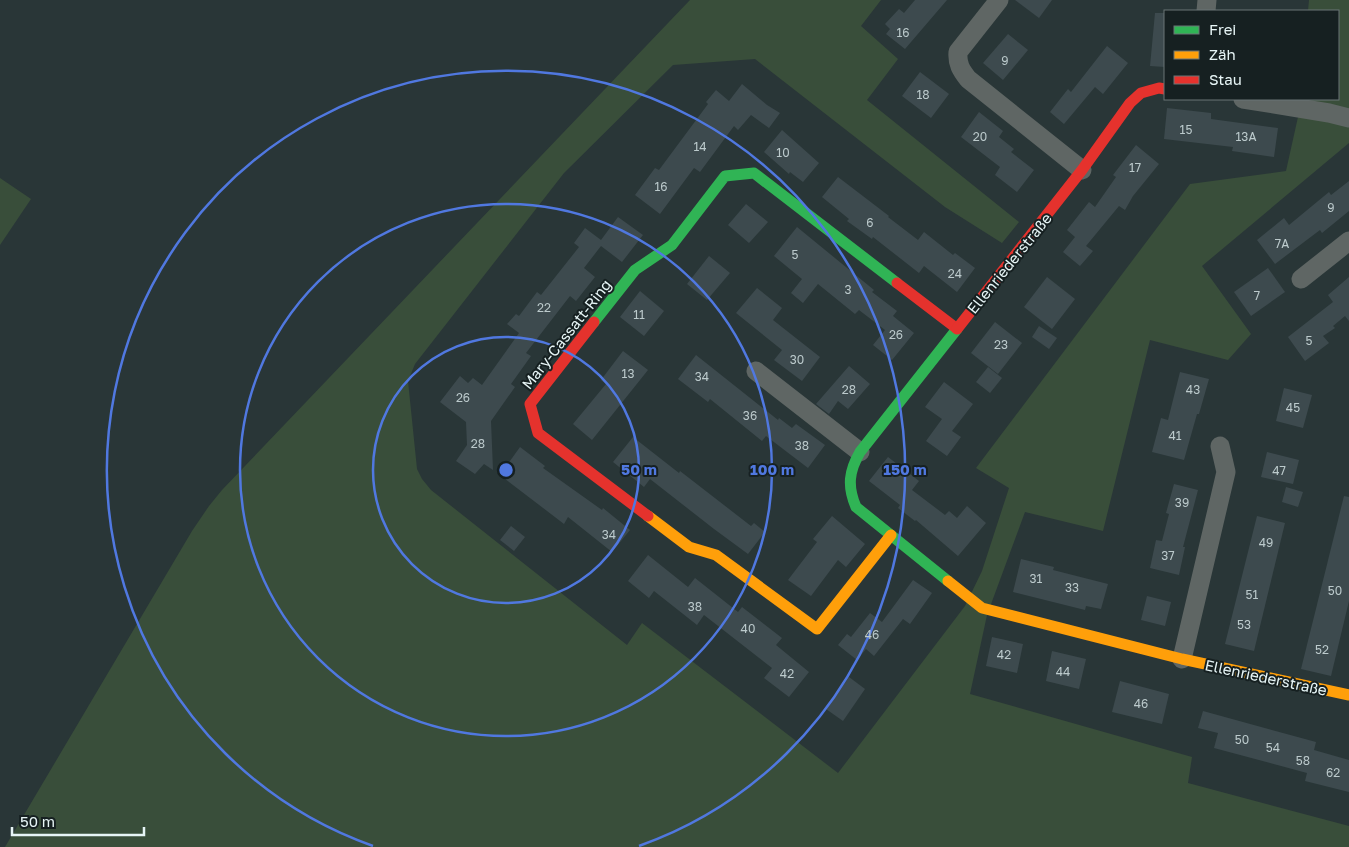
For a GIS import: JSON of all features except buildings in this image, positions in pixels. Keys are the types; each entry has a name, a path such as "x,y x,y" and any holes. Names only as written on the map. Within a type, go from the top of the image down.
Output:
{"street":[{"path":"999,0 958,52 957,61 961,71 968,79 1082,170"},
{"name":"Ellenriederstraße","path":"1164,89 1158,88 1141,93 1130,103 1082,170 860,452 851,470 850,493 856,507 982,608 1182,659 1349,695"},
{"path":"1249,100 1349,118"},
{"name":"Mary-Cassatt-Ring","path":"891,536 817,629 716,555 689,547 538,433 530,404 636,270 672,245 726,176 754,173 956,328"},
{"path":"1301,279 1349,241"},
{"path":"756,371 860,452"},
{"path":"1182,659 1226,472 1220,446"}],"green space":[{"path":"690,0 881,0 861,26 898,59 867,100 1019,222 1002,243 945,207 755,59 673,65 564,173 415,364 408,381 417,469 431,490 627,645 642,623 838,773 965,606 982,571 1009,488 976,468 1190,184 1286,171 1302,100 1339,100 1339,10 1308,10 1309,0 1349,0 1349,143 1202,266 1251,334 1228,360 1150,340 1103,531 1025,512 987,615 970,694 1192,757 1188,783 1349,826 1349,847 5,847 192,531 222,490"},
{"path":"0,178 31,199 0,245"}],"traffic: fast":[{"path":"594,322 635,270 672,245 725,176 754,173 897,283"},
{"path":"948,581 856,507 850,485 853,466 860,452 957,329"}],"traffic: slow":[{"path":"648,516 689,547 716,555 817,629 891,535"},
{"path":"948,581 982,608 1182,659 1349,695"}],"traffic: jam":[{"path":"957,329 1082,170 1130,103 1141,93 1159,88 1164,89"},
{"path":"897,283 956,328"},
{"path":"594,322 530,404 538,433 648,516"}]}
